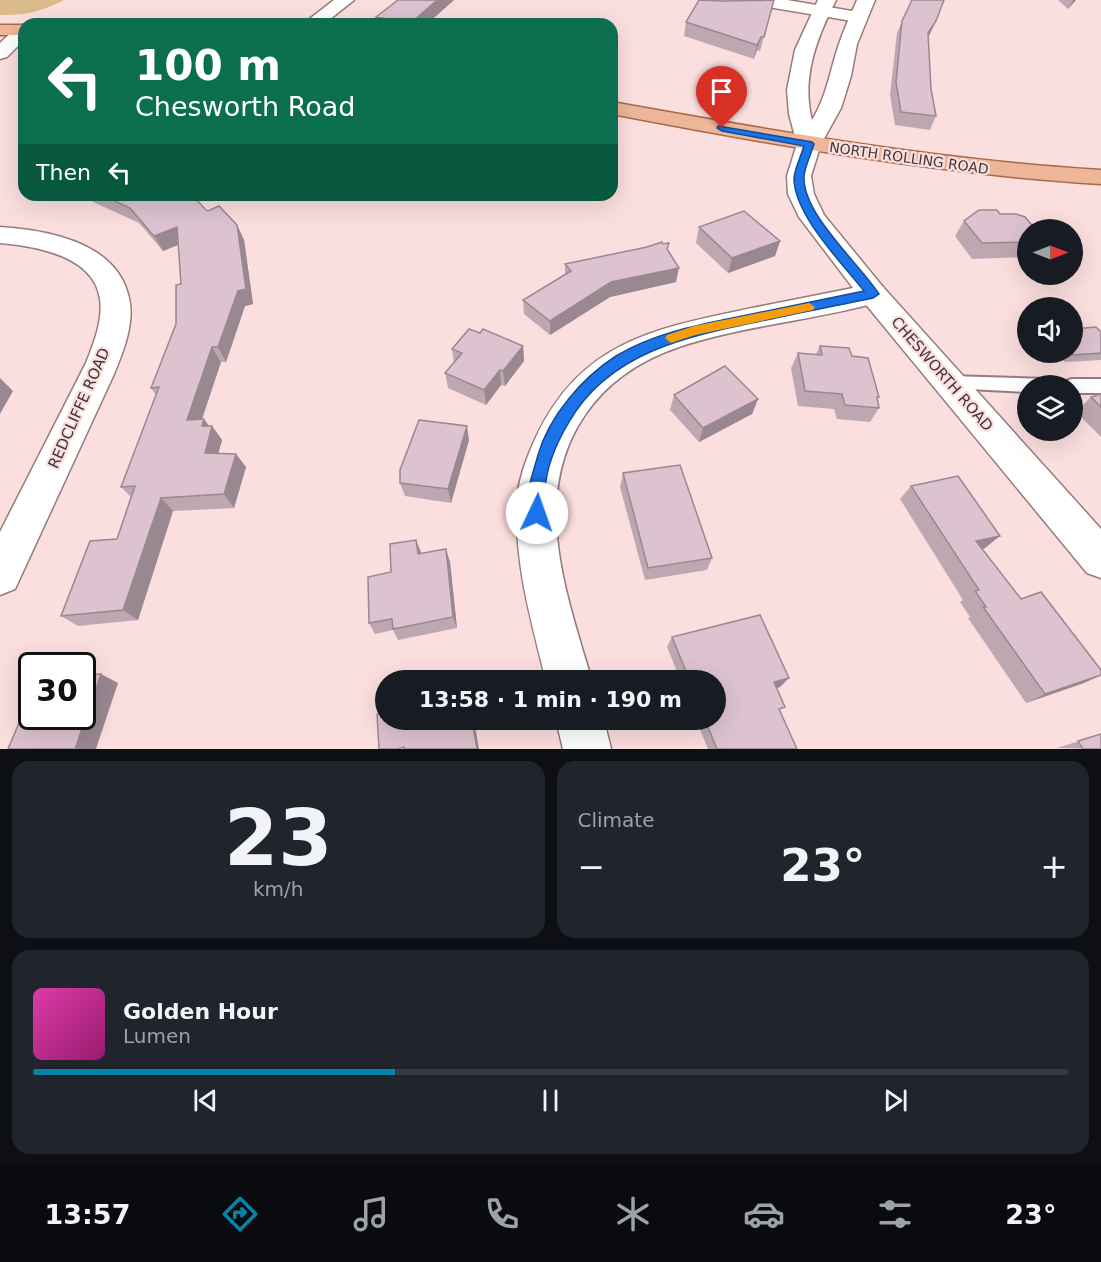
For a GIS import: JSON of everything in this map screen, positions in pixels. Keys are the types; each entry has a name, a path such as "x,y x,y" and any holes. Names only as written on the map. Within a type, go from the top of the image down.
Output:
{"main road":[{"path":"0,30 18,30"},
{"name":"NORTH ROLLING ROAD","path":"618,109 809,144 972,168 1101,177"}],"street":[{"path":"320,18 345,0"},
{"path":"756,0 862,9"},
{"path":"809,144 798,104 800,72 807,41 824,5"},
{"name":"CHESWORTH ROAD","path":"862,9 848,44 841,76 830,108 809,144 799,176 801,194 812,217 873,294 1101,559"},
{"path":"0,53 18,36"},
{"name":"REDCLIFFE ROAD","path":"0,235 34,238 63,247 85,258 103,274 114,296 113,327 100,367 0,575"},
{"path":"567,670 546,590 537,536 537,489 548,449 565,416 591,383 622,359 694,330 873,294"},
{"path":"582,730 587,749"}],"lane":[{"path":"949,382 1017,385"},
{"path":"1083,386 1101,386"}],"shaded area":[{"path":"0,0 64,0 33,12 0,15"}],"building":[{"path":"398,0 437,0 417,18 376,17"},
{"path":"699,0 774,0 764,37 761,37 757,45 686,22"},
{"path":"912,0 944,0 936,21 928,33 931,89 936,116 901,112 896,82 902,21"},
{"path":"115,201 198,201 208,211 219,206 237,225 246,289 238,291 218,347 212,347 187,420 204,419 202,426 212,426 205,453 236,454 224,494 161,498 123,610 61,616 90,541 117,539 135,486 121,487 159,387 151,388 176,324 176,285 181,284 177,227 154,236 130,208"},
{"path":"979,210 997,210 1000,214 1016,214 1027,219 1017,219 1017,242 982,243 964,221"},
{"path":"744,211 780,241 732,258 699,227"},
{"path":"662,242 663,244 669,243 667,249 679,268 611,282 550,321 523,300 571,271 565,264"},
{"path":"1096,327 1101,332 1101,353 1083,354 1083,328"},
{"path":"469,329 480,333 483,329 523,346 484,390 445,373 462,353 452,349"},
{"path":"820,346 849,348 852,356 868,358 879,397 877,397 879,408 845,405 842,394 805,391 798,353 822,355"},
{"path":"725,366 758,399 703,428 674,395"},
{"path":"1101,394 1101,407 1091,397"},
{"path":"419,420 467,426 448,489 400,483 400,470"},
{"path":"680,465 712,558 648,568 623,473"},
{"path":"958,476 1000,536 976,541 1021,599 1041,592 1101,670 1101,675 1045,694 983,607 986,607 975,591 979,590 911,486"},
{"path":"416,540 418,554 446,549 453,617 393,629 392,619 369,623 368,577 391,572 390,544"},
{"path":"760,615 789,678 774,682 785,707 779,709 797,749 717,749 709,730 726,730 726,670 686,670 672,637"},
{"path":"96,674 101,674 96,688"},
{"path":"18,725 18,730 82,730 75,749 8,749"},
{"path":"378,730 474,730 477,749 404,749 404,747 379,749"},
{"path":"1101,734 1101,749 1083,749 1078,741"}],"slow traffic":[{"path":"671,338 694,330 809,307"}],"route":[{"path":"537,513 537,489 548,449 565,416 591,383 622,359 694,330 873,294 812,217 801,194 799,176 809,144 722,128"}]}
